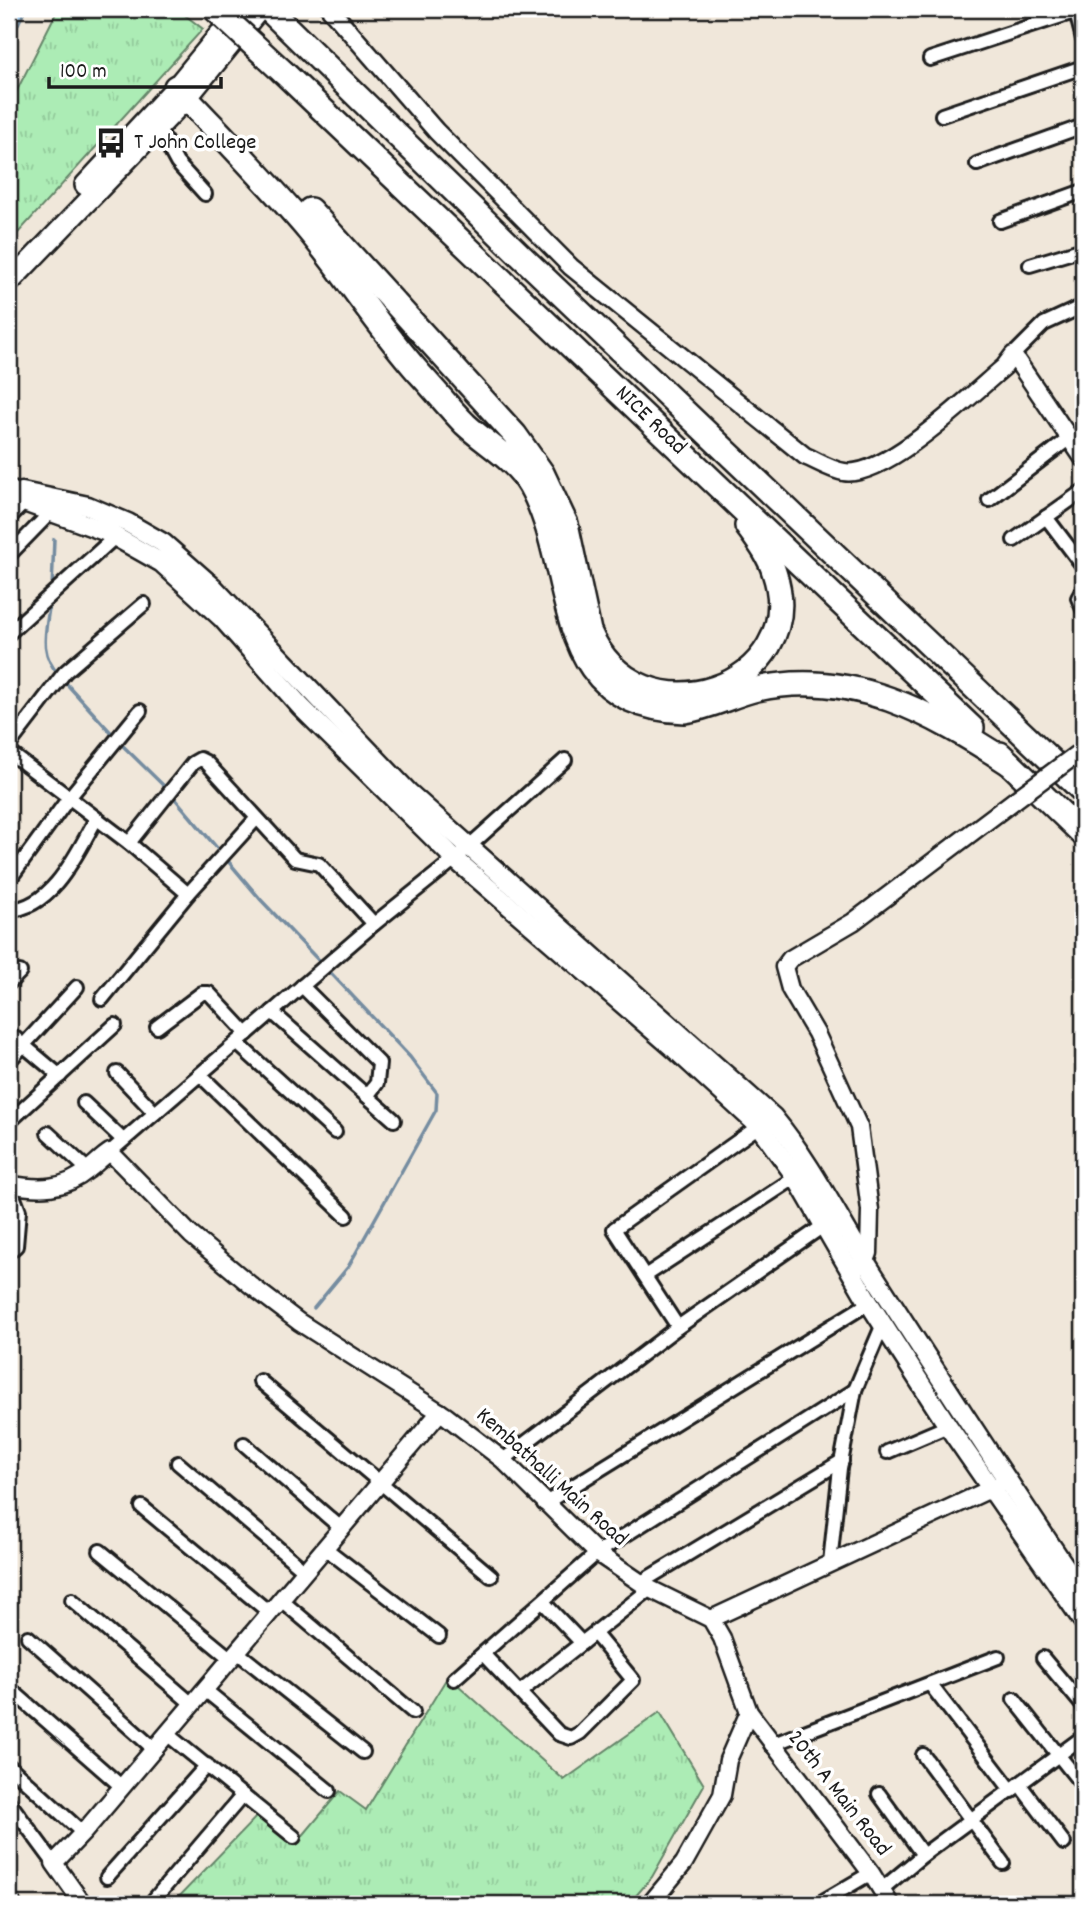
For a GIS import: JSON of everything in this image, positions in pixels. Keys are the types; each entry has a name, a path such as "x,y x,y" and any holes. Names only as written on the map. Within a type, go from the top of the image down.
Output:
{"highway":[{"name":"NICE Road","path":"215,9 1083,834"},
{"name":"NICE Road","path":"268,9 519,254 1083,791"},
{"path":"186,88 520,443 542,473 566,524 584,609 595,645 615,668 642,684 672,695 714,690 741,676 770,641 778,611 775,573 729,496"},
{"path":"186,88 310,232 393,343 464,423 514,465 528,481 550,531 576,643 594,672 607,684 637,702 669,711 685,711 775,686 805,684 859,690 884,695 941,720 1009,763"}],"main road":[{"path":"9,283 158,128 240,9"},
{"path":"9,268 260,9"},
{"path":"19,494 51,512 116,536 162,563 222,618 301,707 759,1126 796,1177 824,1226 858,1266 869,1303 948,1426 999,1485 1083,1593"},
{"path":"19,494 88,506 128,523 163,543 213,587 408,792 461,853 623,981 773,1117 811,1168 858,1266 1083,1621"}],"street":[{"path":"330,9 436,131 571,267 805,456 845,472 859,471 908,448 1004,367 1044,324 1083,306"},
{"path":"930,59 1072,11 1083,40"},
{"path":"942,115 1083,67"},
{"path":"977,164 1083,125"},
{"path":"158,128 177,163 205,194"},
{"path":"1000,221 1083,191"},
{"path":"1030,265 1083,249"},
{"path":"1013,355 1083,458"},
{"path":"989,500 1071,437"},
{"path":"1014,540 1083,491"},
{"path":"9,518 19,494"},
{"path":"9,555 51,512"},
{"path":"1046,517 1083,566"},
{"path":"9,633 116,536"},
{"path":"1083,589 1078,592 1077,598 1083,609"},
{"path":"9,745 61,678 144,604"},
{"path":"9,880 68,799 140,711"},
{"path":"9,752 129,843 188,894"},
{"path":"858,1266 870,1210 859,1127 816,1033 790,989 783,967 789,959 853,922 1080,752"},
{"path":"129,843 193,764 200,759 206,762 256,819 296,859 319,864 374,924"},
{"path":"9,1252 16,1246 19,1211 13,1207 9,1185 28,1189 57,1187 89,1170 374,924 461,853 565,760"},
{"path":"9,910 28,907 60,879 96,819"},
{"path":"102,999 188,894 256,819"},
{"path":"9,983 20,972"},
{"path":"302,986 379,1063 377,1083 367,1096"},
{"path":"9,1061 76,987"},
{"path":"157,1027 202,993 209,993 242,1038 335,1132"},
{"path":"272,1012 394,1120"},
{"path":"9,1122 115,1025"},
{"path":"9,1033 60,1076"},
{"path":"117,1073 155,1113"},
{"path":"200,1075 346,1216"},
{"path":"84,1103 123,1140"},
{"path":"678,1327 614,1229 759,1126"},
{"path":"48,1133 89,1170"},
{"name":"Kembathalli Main Road","path":"110,1152 191,1235 253,1287 299,1322 440,1412 503,1460 544,1504 597,1553 645,1586 711,1619"},
{"path":"645,1276 796,1177"},
{"path":"503,1460 678,1327 824,1226"},
{"path":"544,1504 869,1303"},
{"path":"830,1563 842,1461 855,1390 883,1324"},
{"path":"260,1381 491,1576"},
{"path":"454,1679 597,1553 855,1390"},
{"path":"54,1863 155,1749 440,1412"},
{"path":"887,1452 948,1426"},
{"path":"244,1444 341,1528"},
{"path":"520,1692 595,1634 645,1586 842,1461"},
{"path":"178,1463 305,1571"},
{"path":"650,1904 684,1863 722,1795 735,1739 749,1712 722,1638 711,1619 999,1485"},
{"path":"142,1507 270,1613"},
{"path":"325,1548 439,1636"},
{"path":"100,1551 363,1752"},
{"path":"72,1600 192,1704"},
{"path":"281,1600 413,1712"},
{"path":"543,1602 582,1643"},
{"path":"483,1654 559,1734 571,1738 580,1733 633,1680 595,1634"},
{"path":"28,1637 155,1749"},
{"path":"771,1745 998,1657"},
{"path":"1043,1658 1083,1706"},
{"path":"930,1684 1064,1843"},
{"path":"9,1688 122,1787"},
{"path":"205,1690 329,1791"},
{"path":"1014,1699 1083,1786"},
{"name":"20th A Main Road","path":"749,1712 771,1745 871,1873 890,1904"},
{"path":"167,1734 294,1837"},
{"path":"882,1889 923,1855 1061,1756 1083,1737"},
{"path":"923,1755 1003,1863"},
{"path":"9,1766 83,1833"},
{"path":"107,1877 206,1766"},
{"path":"879,1794 923,1855"},
{"path":"151,1903 243,1795"},
{"path":"9,1802 83,1904"},
{"path":"818,1904 871,1873"},
{"path":"9,1897 14,1904"}],"green space":[{"path":"58,9 177,9 203,29 9,243 9,106"},
{"path":"448,1676 564,1780 660,1712 704,1785 652,1877 629,1904 172,1904 258,1815 295,1845 340,1791 366,1810"}],"water":[{"path":"9,9 26,9 9,44"}],"waterway":[{"path":"52,589 54,539"},
{"path":"50,600 46,648 52,666 59,675"},
{"path":"64,681 115,737"},
{"path":"120,743 167,789"},
{"path":"172,795 261,900 322,964"},
{"path":"314,1308 348,1267 436,1110 437,1093 410,1057 328,970"}],"place":[{"name":"T John College","path":"111,143"}]}
